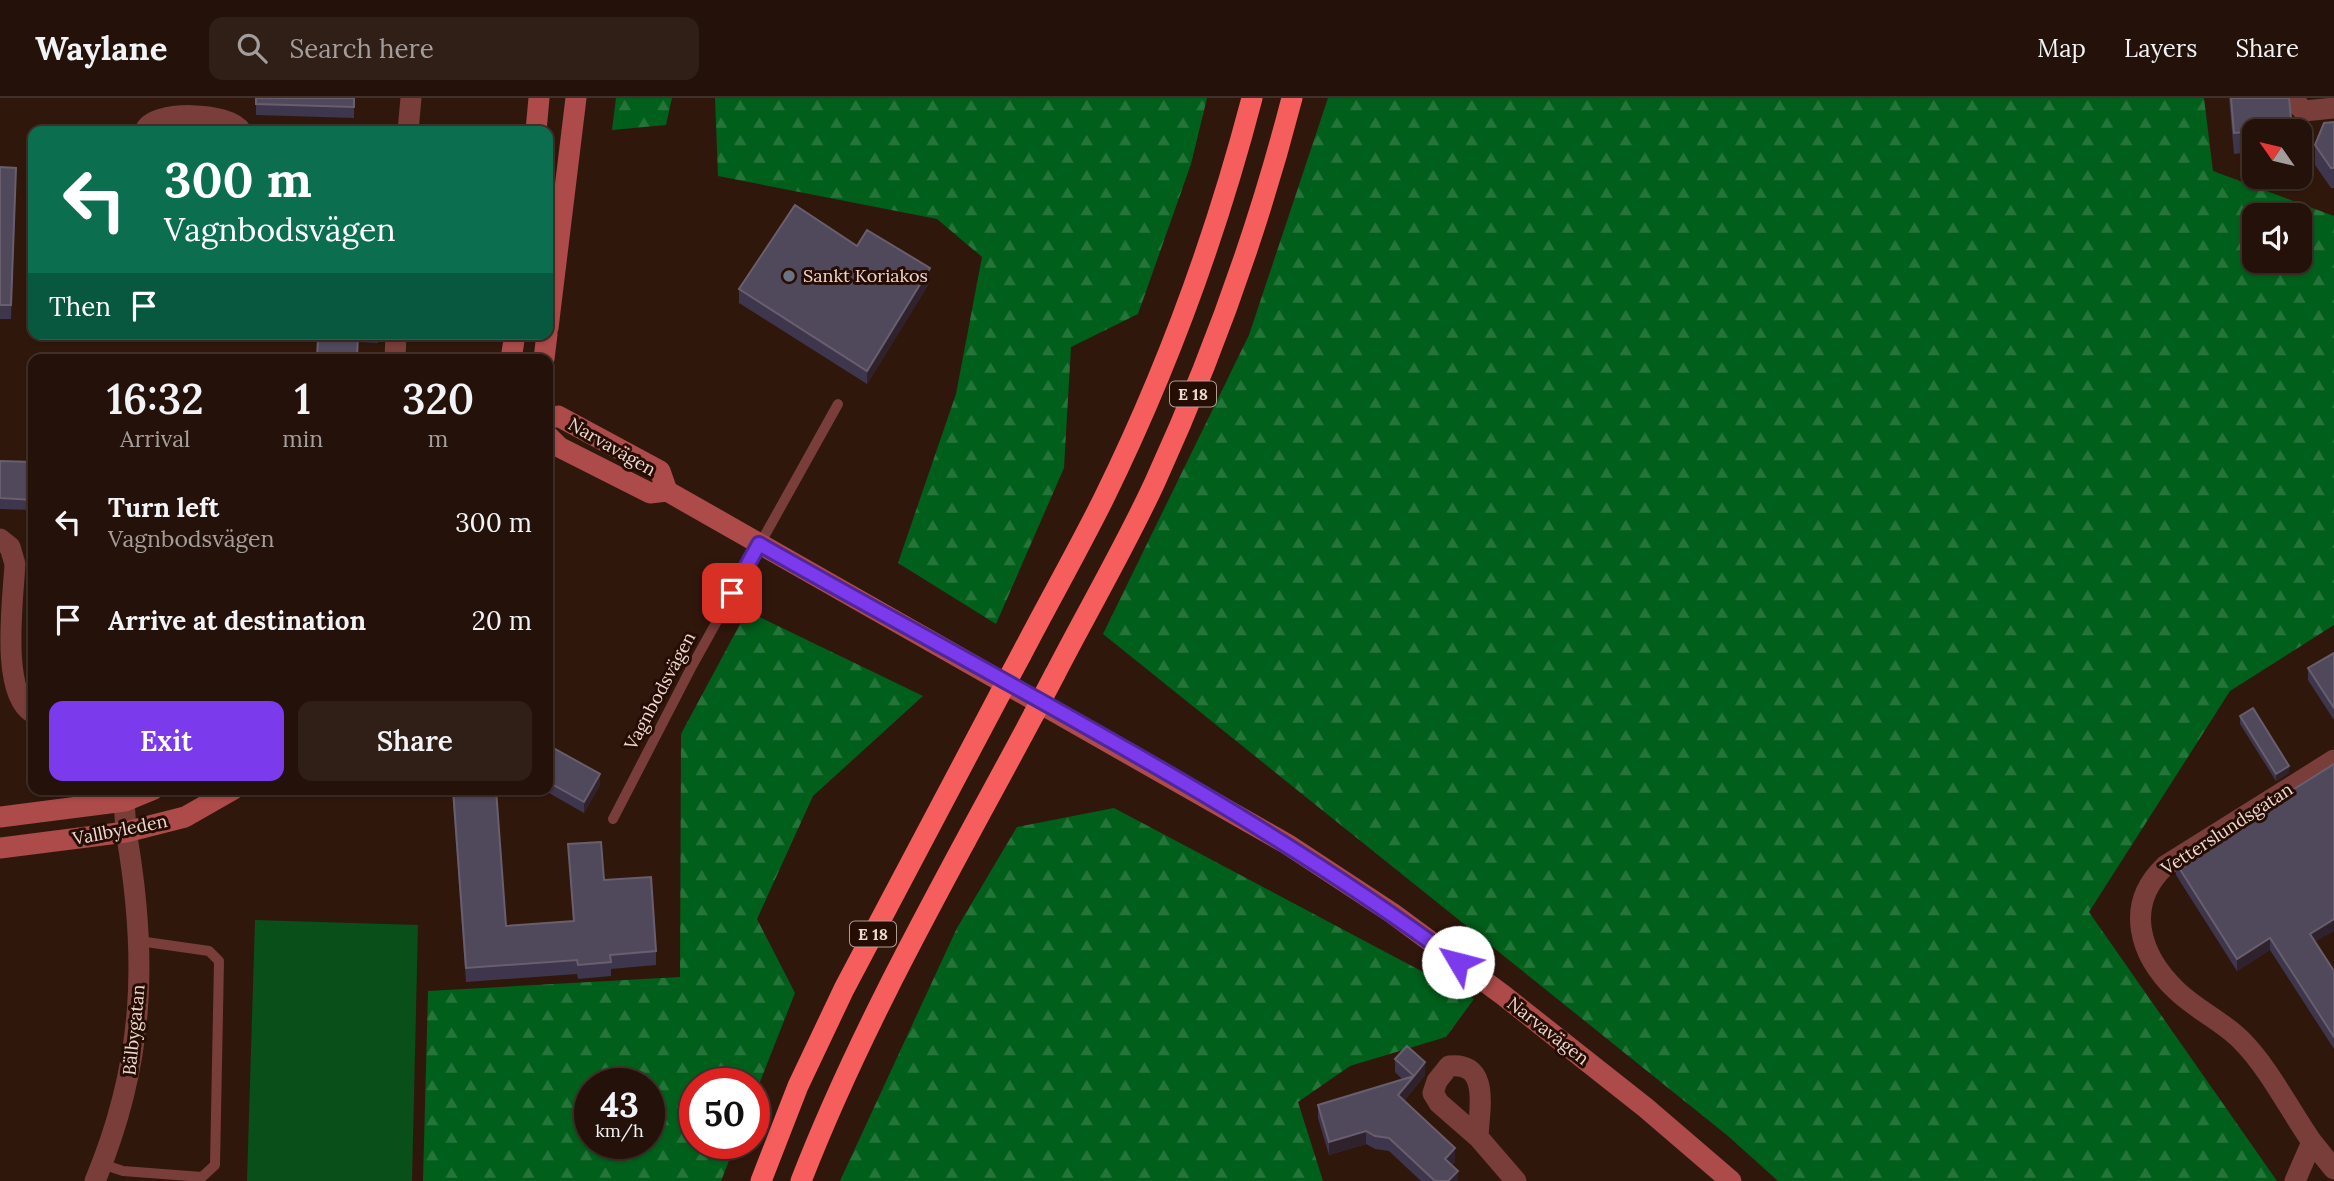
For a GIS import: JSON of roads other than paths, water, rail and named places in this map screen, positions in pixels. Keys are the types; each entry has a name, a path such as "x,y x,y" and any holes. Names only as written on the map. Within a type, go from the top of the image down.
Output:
{"highway":[{"name":"E 18","path":"761,1181 798,1086 844,989 1103,498 1169,351 1209,242 1252,98"},
{"name":"E 18","path":"801,1181 826,1115 882,998 1034,715 1154,483 1221,329 1265,200 1292,98"}],"main road":[{"path":"536,126 539,98"},
{"path":"553,287 576,98"},
{"name":"Narvavägen","path":"553,418 558,416 660,471 667,491"},
{"name":"Narvavägen","path":"553,440 578,457 650,493 667,491 1287,844 1392,913 1646,1108 1731,1181"},
{"name":"Narvavägen","path":"553,460 578,457"},
{"name":"Vallbyleden","path":"0,817 124,795"},
{"name":"Vallbyleden","path":"0,848 126,832 185,817 224,795"}],"street":[{"path":"408,126 411,98"},
{"path":"2296,98 2296,103 2304,111 2334,108"},
{"path":"147,126 158,117 208,117 232,121 236,126"},
{"path":"0,539 24,564 10,678 23,705 28,709"},
{"name":"Vetterslundsgatan","path":"2334,760 2165,866 2155,876 2141,901 2138,919 2150,953 2165,978 2178,992 2242,1041 2312,1142 2334,1169"},
{"name":"Bälbygatan","path":"98,1172 128,1083 140,1003 136,886 126,832 124,795"},
{"path":"1478,1138 1516,1181"},
{"path":"2295,1181 2312,1142"}],"lane":[{"name":"Vagnbodsvägen","path":"613,819 759,544 838,404"},
{"path":"98,1172 123,1171 202,1177 215,1165 219,961 209,951 139,942"}],"place":[{"name":"Sankt Koriakos","path":"789,276"}]}
